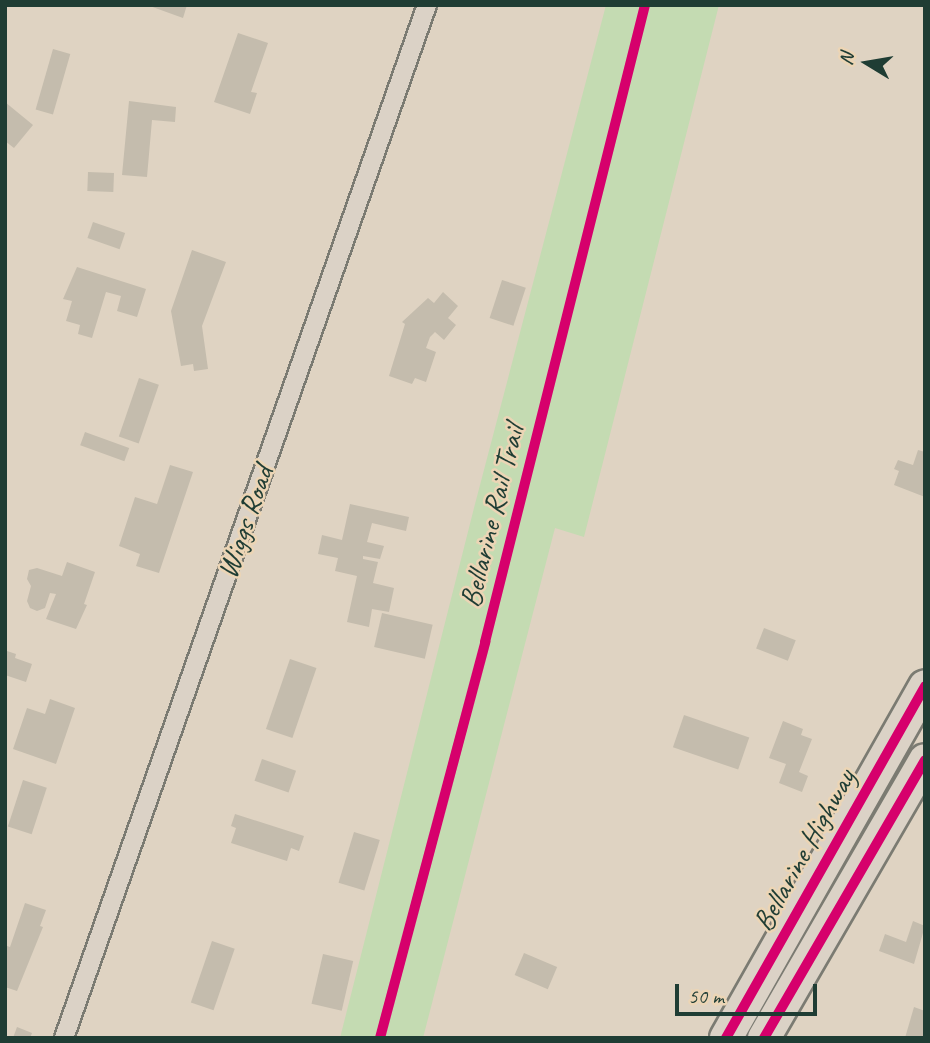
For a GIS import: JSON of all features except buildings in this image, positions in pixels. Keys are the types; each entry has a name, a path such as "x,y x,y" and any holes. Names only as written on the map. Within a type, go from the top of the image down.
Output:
{"highway":[{"name":"Bellarine Highway","path":"726,1038 925,686"},
{"name":"Bellarine Highway","path":"764,1038 925,760"}],"street":[{"name":"Wiggs Road","path":"64,1038 427,5"}],"green space":[{"path":"606,5 719,5 584,537 555,528 423,1038 340,1038 475,504"}],"cycle path":[{"name":"Bellarine Rail Trail","path":"380,1038 485,642 645,5"},
{"path":"726,1038 925,686"},
{"path":"764,1038 925,760"}]}
